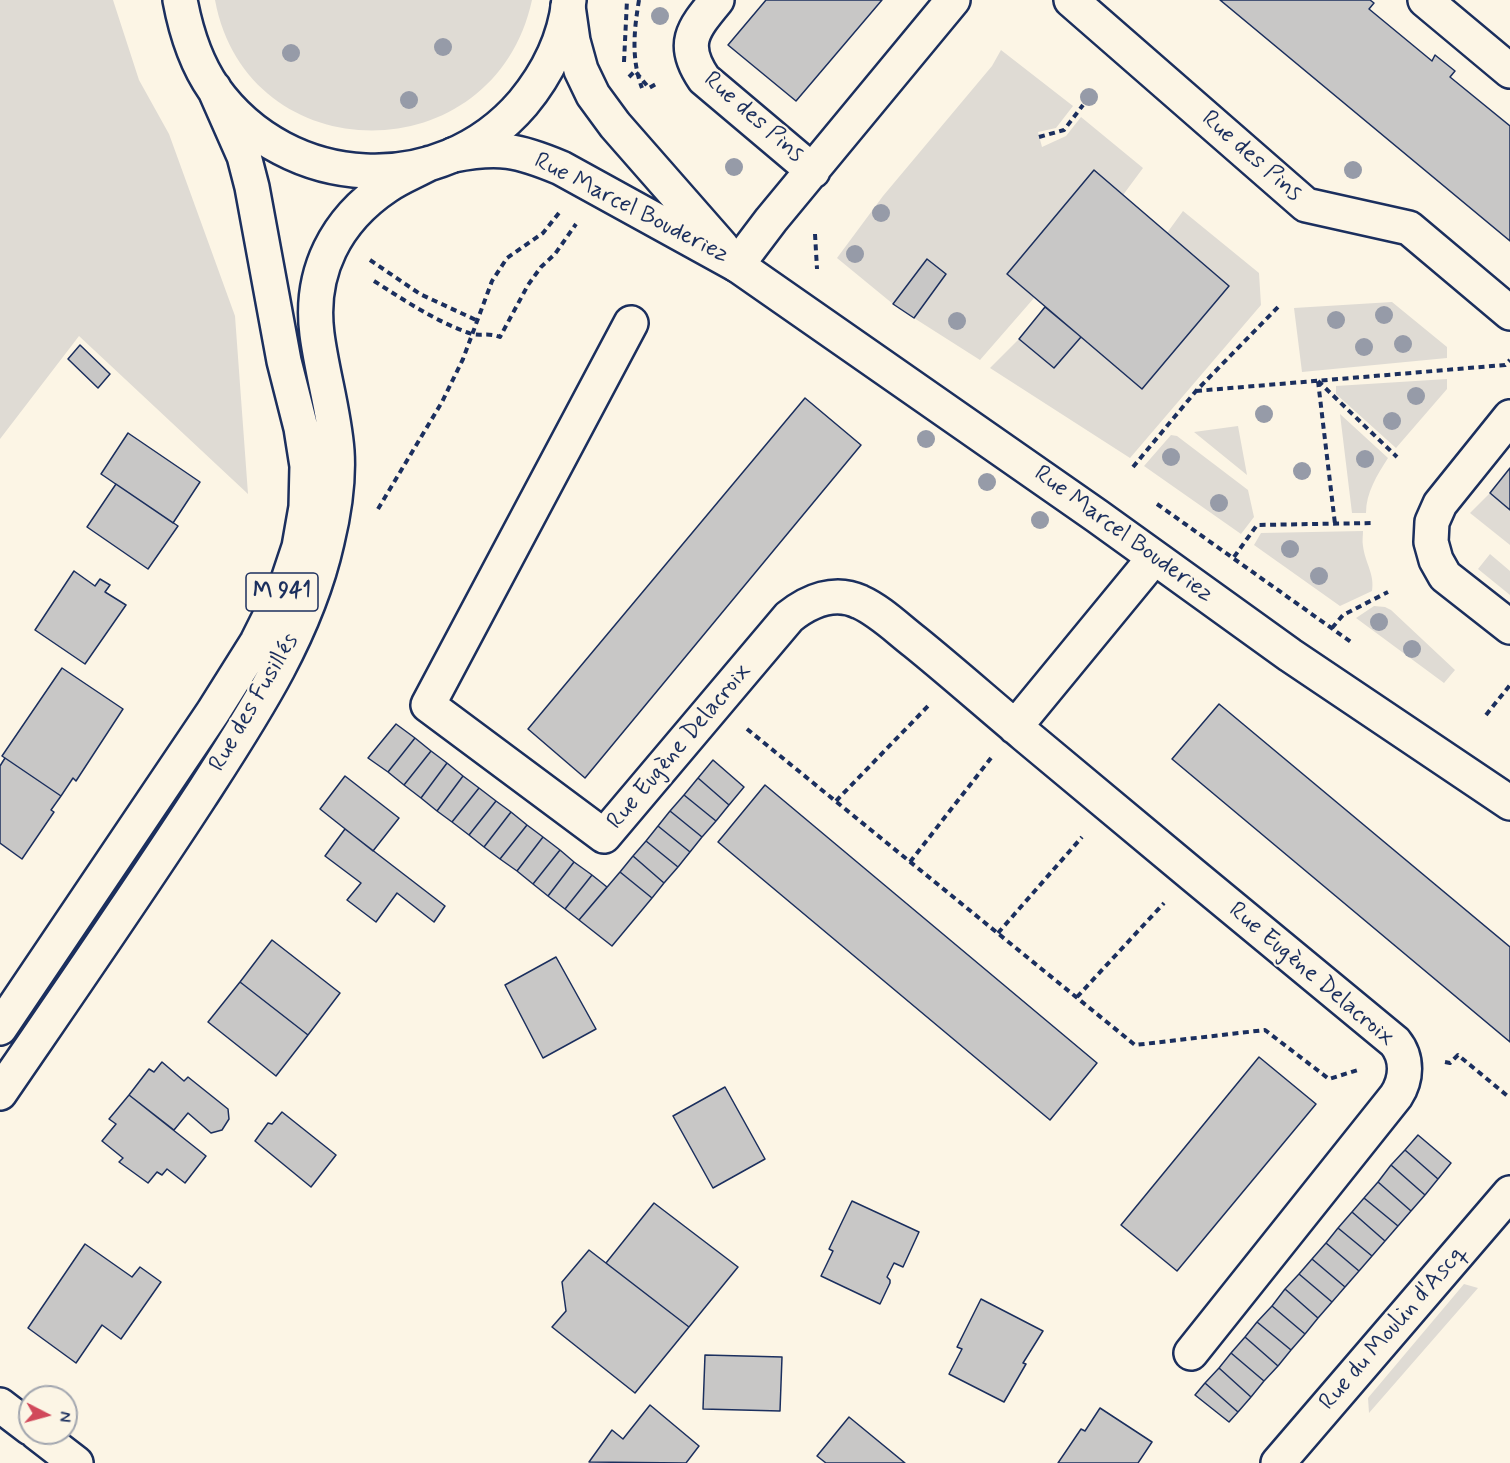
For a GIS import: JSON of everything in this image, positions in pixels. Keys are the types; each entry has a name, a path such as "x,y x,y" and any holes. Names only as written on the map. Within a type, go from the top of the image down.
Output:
{"street":[{"path":"180,0 191,45 214,88 229,107 260,134 287,151 310,161 333,167 366,171 406,169 442,159 487,136 510,117 530,95 550,62 564,26 568,3"},
{"name":"Rue des Pins","path":"717,0 703,16 695,32 691,48 694,64 704,79 813,171"},
{"name":"Rue des Pins","path":"737,265 953,0"},
{"name":"Rue des Pins","path":"1071,0 1306,205 1409,228 1510,313"},
{"path":"1425,0 1510,71"},
{"name":"Rue Marcel Bouderiez","path":"568,3 573,42 581,70 593,95 615,125 737,265"},
{"name":"Rue des Fusillés","path":"0,1028 213,712 273,611 288,580 299,547 306,507 307,466 301,428 281,350 252,187 244,156 214,88"},
{"name":"Rue Marcel Bouderiez","path":"442,159 484,149 512,151 537,158 561,168 737,265 876,360 1290,655 1510,803"},
{"name":"Rue des Fusillés","path":"0,1094 171,842 226,755 278,667 302,621 320,573 330,529 336,486 337,453 334,420 317,332 316,292 321,266 345,223 368,201 388,185 442,159"},
{"name":"Rue Eugène Delacroix","path":"631,323 428,705 604,836 789,617 804,605 843,596 860,602 879,613 1395,1042 1403,1057 1405,1069 1404,1079 1396,1096 1191,1353"},
{"path":"1510,417 1440,504 1432,522 1431,542 1436,560 1445,576 1510,627"},
{"path":"1015,727 1154,558"},
{"name":"Rue du Moulin d'Ascq","path":"1278,1463 1510,1192"},
{"path":"0,1404 18,1418"},
{"path":"53,1445 76,1463"}],"path":[{"path":"627,0 623,83 635,71"},
{"path":"639,0 634,37 635,71 643,92"},
{"path":"635,71 649,88 659,82"},
{"path":"1040,137 1064,130 1083,105"},
{"path":"377,264 420,294 476,320 492,281 507,258 543,232 554,221 565,204"},
{"path":"374,281 409,304 471,334 490,333 500,338 528,285 541,267 555,254 578,220"},
{"path":"815,231 818,274"},
{"path":"1133,467 1196,390 1279,306"},
{"path":"1196,390 1505,365 1510,360"},
{"path":"1318,381 1397,457"},
{"path":"1318,381 1335,524"},
{"path":"1233,558 1257,525 1372,523"},
{"path":"1332,628 1343,615 1388,592"},
{"path":"836,801 918,718 954,674"},
{"path":"1486,715 1510,684"},
{"path":"716,704 1135,1045 1265,1030 1329,1079 1403,1057 1450,1063 1458,1056 1510,1098"},
{"path":"910,862 1015,727"},
{"path":"998,933 1110,806"},
{"path":"1077,997 1191,873"}],"shaded area":[{"path":"0,0 113,0 139,80 169,134 235,316 248,494 79,336 0,439"},
{"path":"215,0 532,0 509,57 471,98 423,123 371,130 319,122 273,98 236,57"},
{"path":"1001,50 1073,106 1056,128 1038,132 1042,147 1066,136 1081,117 1143,168 1123,195 1094,170 1007,273 1034,298 980,360 914,318 946,274 928,259 893,304 837,258 883,196 992,66"},
{"path":"1183,211 1259,273 1261,305 1130,458 990,368 1019,339 1054,368 1081,337 1142,389 1229,286 1167,233"},
{"path":"1392,302 1447,347 1447,358 1302,372 1294,308"},
{"path":"1447,379 1447,389 1396,448 1336,394 1336,386"},
{"path":"1340,414 1388,458 1370,491 1366,513 1352,513"},
{"path":"1238,426 1247,475 1194,432"},
{"path":"1171,435 1177,436 1248,490 1254,517 1241,534 1144,466"},
{"path":"1490,493 1510,510 1510,545 1470,513"},
{"path":"1363,531 1364,552 1372,579 1372,591 1340,606 1254,545 1261,533"},
{"path":"1490,554 1510,571 1510,595 1478,569"},
{"path":"1374,606 1391,610 1455,670 1444,683 1356,618"},
{"path":"1464,1284 1478,1288 1369,1413 1368,1398"}],"building":[{"path":"766,0 882,0 796,101 728,45"},
{"path":"1220,0 1370,0 1374,3 1369,9 1432,61 1435,55 1455,71 1450,77 1510,126 1510,241"},
{"path":"1094,170 1229,286 1142,389 1007,274"},
{"path":"927,259 946,274 914,318 893,304"},
{"path":"1045,307 1081,337 1054,368 1019,339"},
{"path":"80,345 110,374 98,388 68,359"},
{"path":"805,398 861,445 585,778 528,729"},
{"path":"128,433 200,482 173,523 101,474"},
{"path":"1510,468 1510,510 1490,493"},
{"path":"116,484 178,526 148,569 87,527"},
{"path":"74,571 95,586 100,579 110,585 105,592 126,605 85,664 35,630"},
{"path":"62,668 123,709 76,781 73,778 61,796 2,756"},
{"path":"1219,704 1510,947 1510,1042 1172,759"},
{"path":"396,724 415,738 388,772 368,758"},
{"path":"415,738 431,751 404,785 388,772"},
{"path":"431,751 447,763 421,798 404,785"},
{"path":"5,758 61,796 51,810 54,812 22,859 0,843 0,766"},
{"path":"713,760 744,787 729,805 698,778"},
{"path":"447,763 463,776 437,811 421,798"},
{"path":"345,776 399,818 373,851 320,809"},
{"path":"463,776 479,788 452,822 437,811"},
{"path":"698,778 729,805 716,821 684,795"},
{"path":"765,785 1097,1063 1050,1120 718,842"},
{"path":"479,788 496,801 469,835 452,822"},
{"path":"684,795 716,821 702,837 670,811"},
{"path":"496,801 511,812 484,847 469,835"},
{"path":"670,811 702,837 690,852 658,826"},
{"path":"511,812 527,825 500,859 484,847"},
{"path":"527,825 543,837 517,871 500,859"},
{"path":"658,826 690,852 678,867 646,841"},
{"path":"345,829 445,906 434,922 397,893 376,922 347,900 361,883 325,856"},
{"path":"543,837 560,850 533,884 517,871"},
{"path":"646,841 678,867 664,883 633,856"},
{"path":"560,850 574,862 548,896 533,884"},
{"path":"633,856 664,883 652,898 620,872"},
{"path":"574,862 592,875 565,909 548,896"},
{"path":"620,872 652,898 612,946 579,920"},
{"path":"592,875 607,887 579,920 565,909"},
{"path":"272,940 340,993 308,1035 240,982"},
{"path":"556,957 596,1029 543,1058 505,985"},
{"path":"240,982 308,1035 276,1076 208,1022"},
{"path":"1259,1057 1316,1104 1177,1271 1121,1225"},
{"path":"162,1062 184,1081 188,1077 228,1109 229,1119 222,1130 211,1133 188,1113 174,1130 129,1095 149,1069 154,1072"},
{"path":"725,1087 765,1159 713,1188 673,1116"},
{"path":"129,1095 206,1156 185,1183 167,1169 162,1175 157,1172 148,1183 119,1162 123,1158 102,1141 116,1124 109,1119"},
{"path":"282,1112 336,1155 311,1187 255,1141 268,1123 272,1124"},
{"path":"1418,1135 1451,1163 1438,1179 1405,1150"},
{"path":"1405,1150 1438,1179 1425,1195 1391,1165"},
{"path":"1391,1165 1425,1195 1411,1211 1378,1182"},
{"path":"1378,1182 1411,1211 1398,1226 1364,1198"},
{"path":"1364,1198 1398,1226 1385,1241 1352,1212"},
{"path":"852,1201 919,1232 903,1267 894,1263 887,1277 890,1283 880,1304 821,1276 833,1251 829,1249"},
{"path":"654,1203 738,1267 689,1327 606,1263"},
{"path":"1352,1212 1385,1241 1372,1256 1338,1228"},
{"path":"1338,1228 1372,1256 1359,1271 1326,1243"},
{"path":"1326,1243 1359,1271 1345,1287 1312,1259"},
{"path":"85,1244 132,1277 140,1267 161,1282 121,1339 102,1325 76,1363 28,1328"},
{"path":"589,1250 689,1327 635,1393 552,1327 566,1311 562,1282"},
{"path":"1312,1259 1345,1287 1332,1302 1299,1274"},
{"path":"1299,1274 1332,1302 1318,1318 1285,1289"},
{"path":"1285,1289 1318,1318 1305,1334 1272,1306"},
{"path":"981,1299 1043,1331 1023,1363 1026,1364 1004,1402 949,1374 962,1349 957,1347"},
{"path":"1272,1306 1305,1334 1291,1350 1257,1322"},
{"path":"1257,1322 1291,1350 1278,1366 1245,1337"},
{"path":"1245,1337 1278,1366 1264,1381 1231,1353"},
{"path":"1231,1353 1264,1381 1251,1397 1219,1368"},
{"path":"705,1355 782,1357 780,1411 703,1409"},
{"path":"1219,1368 1251,1397 1238,1412 1205,1383"},
{"path":"1205,1383 1238,1412 1229,1422 1195,1395"},
{"path":"650,1405 699,1446 686,1463 589,1462 612,1430 623,1439"},
{"path":"1100,1408 1152,1442 1138,1463 1058,1463 1081,1429 1085,1431"},
{"path":"849,1417 905,1463 826,1463 817,1456"}]}
